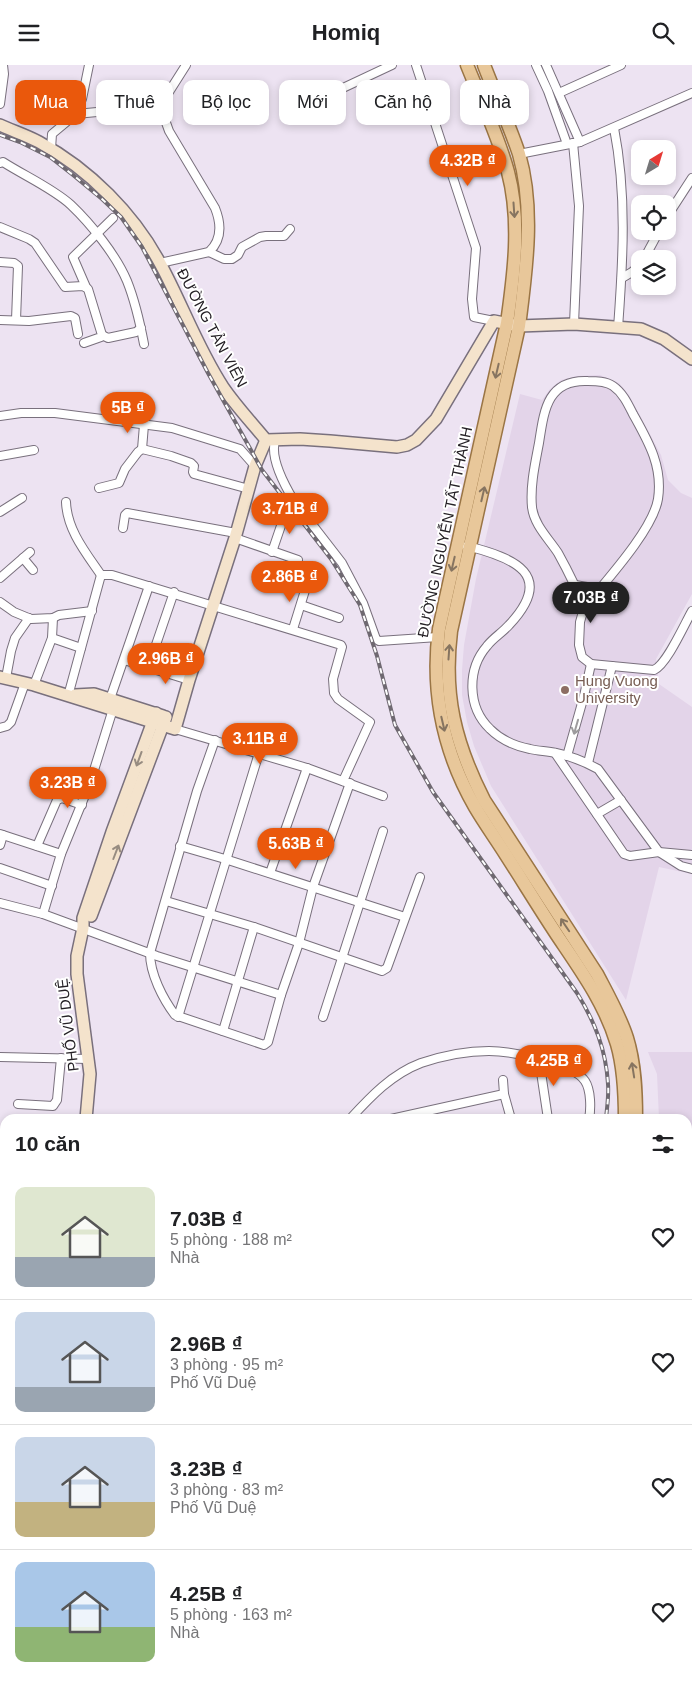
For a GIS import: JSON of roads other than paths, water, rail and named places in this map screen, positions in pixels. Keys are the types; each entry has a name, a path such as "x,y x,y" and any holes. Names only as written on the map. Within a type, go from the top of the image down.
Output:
{"main road":[{"name":"ĐƯỜNG NGUYỄN TẤT THÀNH","path":"467,65 504,159 511,186 515,221 512,283 507,323 464,545 452,625 448,663 451,711 475,807 587,979 603,1007 617,1044 624,1089 625,1114"},
{"name":"ĐƯỜNG NGUYỄN TẤT THÀNH","path":"484,65 519,154 525,186 527,221 524,284 507,323"},
{"name":"ĐƯỜNG NGUYỄN TẤT THÀNH","path":"464,545 438,637 436,653 437,686 446,737 467,779 484,800 598,974 627,1038 634,1071 636,1114"}],"street":[{"path":"0,104 4,74 2,65"},
{"path":"86,80 89,65"},
{"path":"173,86 186,65"},
{"path":"346,87 392,65"},
{"path":"416,65 477,251 472,299 474,317 507,323 574,324 641,329 654,333 692,359"},
{"path":"536,65 573,143"},
{"path":"546,65 559,93 573,143 579,206 574,324"},
{"path":"559,93 621,65"},
{"path":"519,154 573,143 614,129 692,93"},
{"name":"ĐƯỜNG TẢN VIÊN","path":"0,125 39,142 81,170 119,206 143,236 160,263 223,387 270,441"},
{"path":"50,149 52,135 63,125"},
{"path":"160,263 209,252 215,247 220,229 219,218 167,125"},
{"path":"614,129 620,157 621,193 622,278 618,328"},
{"path":"452,173 504,159"},
{"path":"0,163 3,162 70,204 96,233 127,280 144,344"},
{"path":"676,203 692,178"},
{"path":"114,218 96,233 73,257 88,289 102,335 108,338 136,332 141,328"},
{"path":"0,227 36,243 65,287 86,287"},
{"path":"209,252 224,259 232,259 238,255 242,247 266,236 284,236 290,229"},
{"path":"0,262 14,263 18,266 16,320"},
{"path":"622,278 631,273"},
{"path":"0,320 30,321 71,316 75,318 78,334"},
{"path":"270,441 300,439 396,447 407,445 416,439 436,419 507,323"},
{"path":"84,343 102,335"},
{"path":"584,608 575,585 557,552 536,520 532,507 533,478 544,413 554,393 566,383 577,380 601,381 613,386 623,396 652,448 658,467 658,499 651,519 639,538 584,608 580,622 582,657 591,664 654,670 659,668 692,611"},
{"path":"0,416 21,413 55,413 179,430 240,449 256,466"},
{"path":"142,449 144,425"},
{"path":"176,725 256,466 270,441"},
{"path":"270,441 288,491 342,563 359,594 376,639 379,641 438,637"},
{"path":"99,488 119,483 125,469 140,449 142,449 172,456 191,463 194,466 194,474 249,489"},
{"path":"0,456 34,450"},
{"path":"0,512 22,498"},
{"path":"66,502 77,540 101,575 68,696"},
{"path":"272,552 286,511"},
{"path":"124,528 125,515 127,513 236,535 272,552 298,561"},
{"path":"464,545 513,561 522,567 530,584 530,591 525,603 510,624 486,647 476,666 472,683 474,700 480,717 490,729 505,741 529,749 567,756 588,763 598,769 659,852 672,862 692,869"},
{"path":"0,578 30,552"},
{"path":"23,558 33,570"},
{"path":"101,575 112,575 174,593 341,645 333,679 334,693 338,699 370,722 347,782 313,887 299,943 267,1044 264,1045 178,1017 172,1011 156,981 150,961 150,953 180,846 214,740"},
{"path":"293,629 307,584"},
{"path":"575,585 599,589"},
{"path":"43,914 61,854 82,805 124,661 149,586"},
{"path":"148,669 174,593"},
{"path":"0,602 14,612 29,618 52,618 59,615 92,611"},
{"path":"301,605 339,618"},
{"path":"29,618 15,638 3,677 68,696 89,693 112,704 160,719 214,740 307,768 383,796"},
{"path":"0,728 11,723 52,638 52,618"},
{"path":"52,638 81,648"},
{"path":"124,661 189,680"},
{"path":"567,756 591,664"},
{"path":"588,763 612,666"},
{"path":"584,696 603,701"},
{"name":"PHỐ VŨ DUỆ","path":"87,1114 90,1083 77,974 77,956 83,928 90,920 160,719"},
{"path":"178,1017 259,753"},
{"path":"555,753 624,854 630,856 659,852 692,855"},
{"path":"270,873 307,768"},
{"path":"37,846 57,800 62,798 82,805"},
{"path":"597,814 621,800"},
{"path":"323,1017 361,903 382,831"},
{"path":"0,845 2,835 61,854"},
{"path":"180,846 405,917"},
{"path":"0,868 52,886"},
{"path":"166,901 254,927 382,971 386,970 420,877"},
{"path":"0,903 43,914 158,957 282,995"},
{"path":"223,1031 254,927"},
{"path":"355,1114 381,1087 405,1070 443,1057 489,1051 511,1053 539,1059 574,1071 585,1081 588,1088 590,1114"},
{"path":"0,1057 88,1059"},
{"path":"18,1104 53,1106 56,1103 61,1058"},
{"path":"539,1059 547,1114"},
{"path":"503,1080 504,1094 510,1114"},
{"path":"423,1114 504,1094"},
{"path":"0,1349 0,1367"}],"railway":[{"path":"0,135 20,142 50,157 73,175 121,217 142,247 208,373 262,470 331,559 360,605 377,656 395,725 433,792 583,1004 594,1026 605,1060 608,1088 606,1114"}],"place":[{"name":"Hung Vuong University","path":"565,690"}]}
